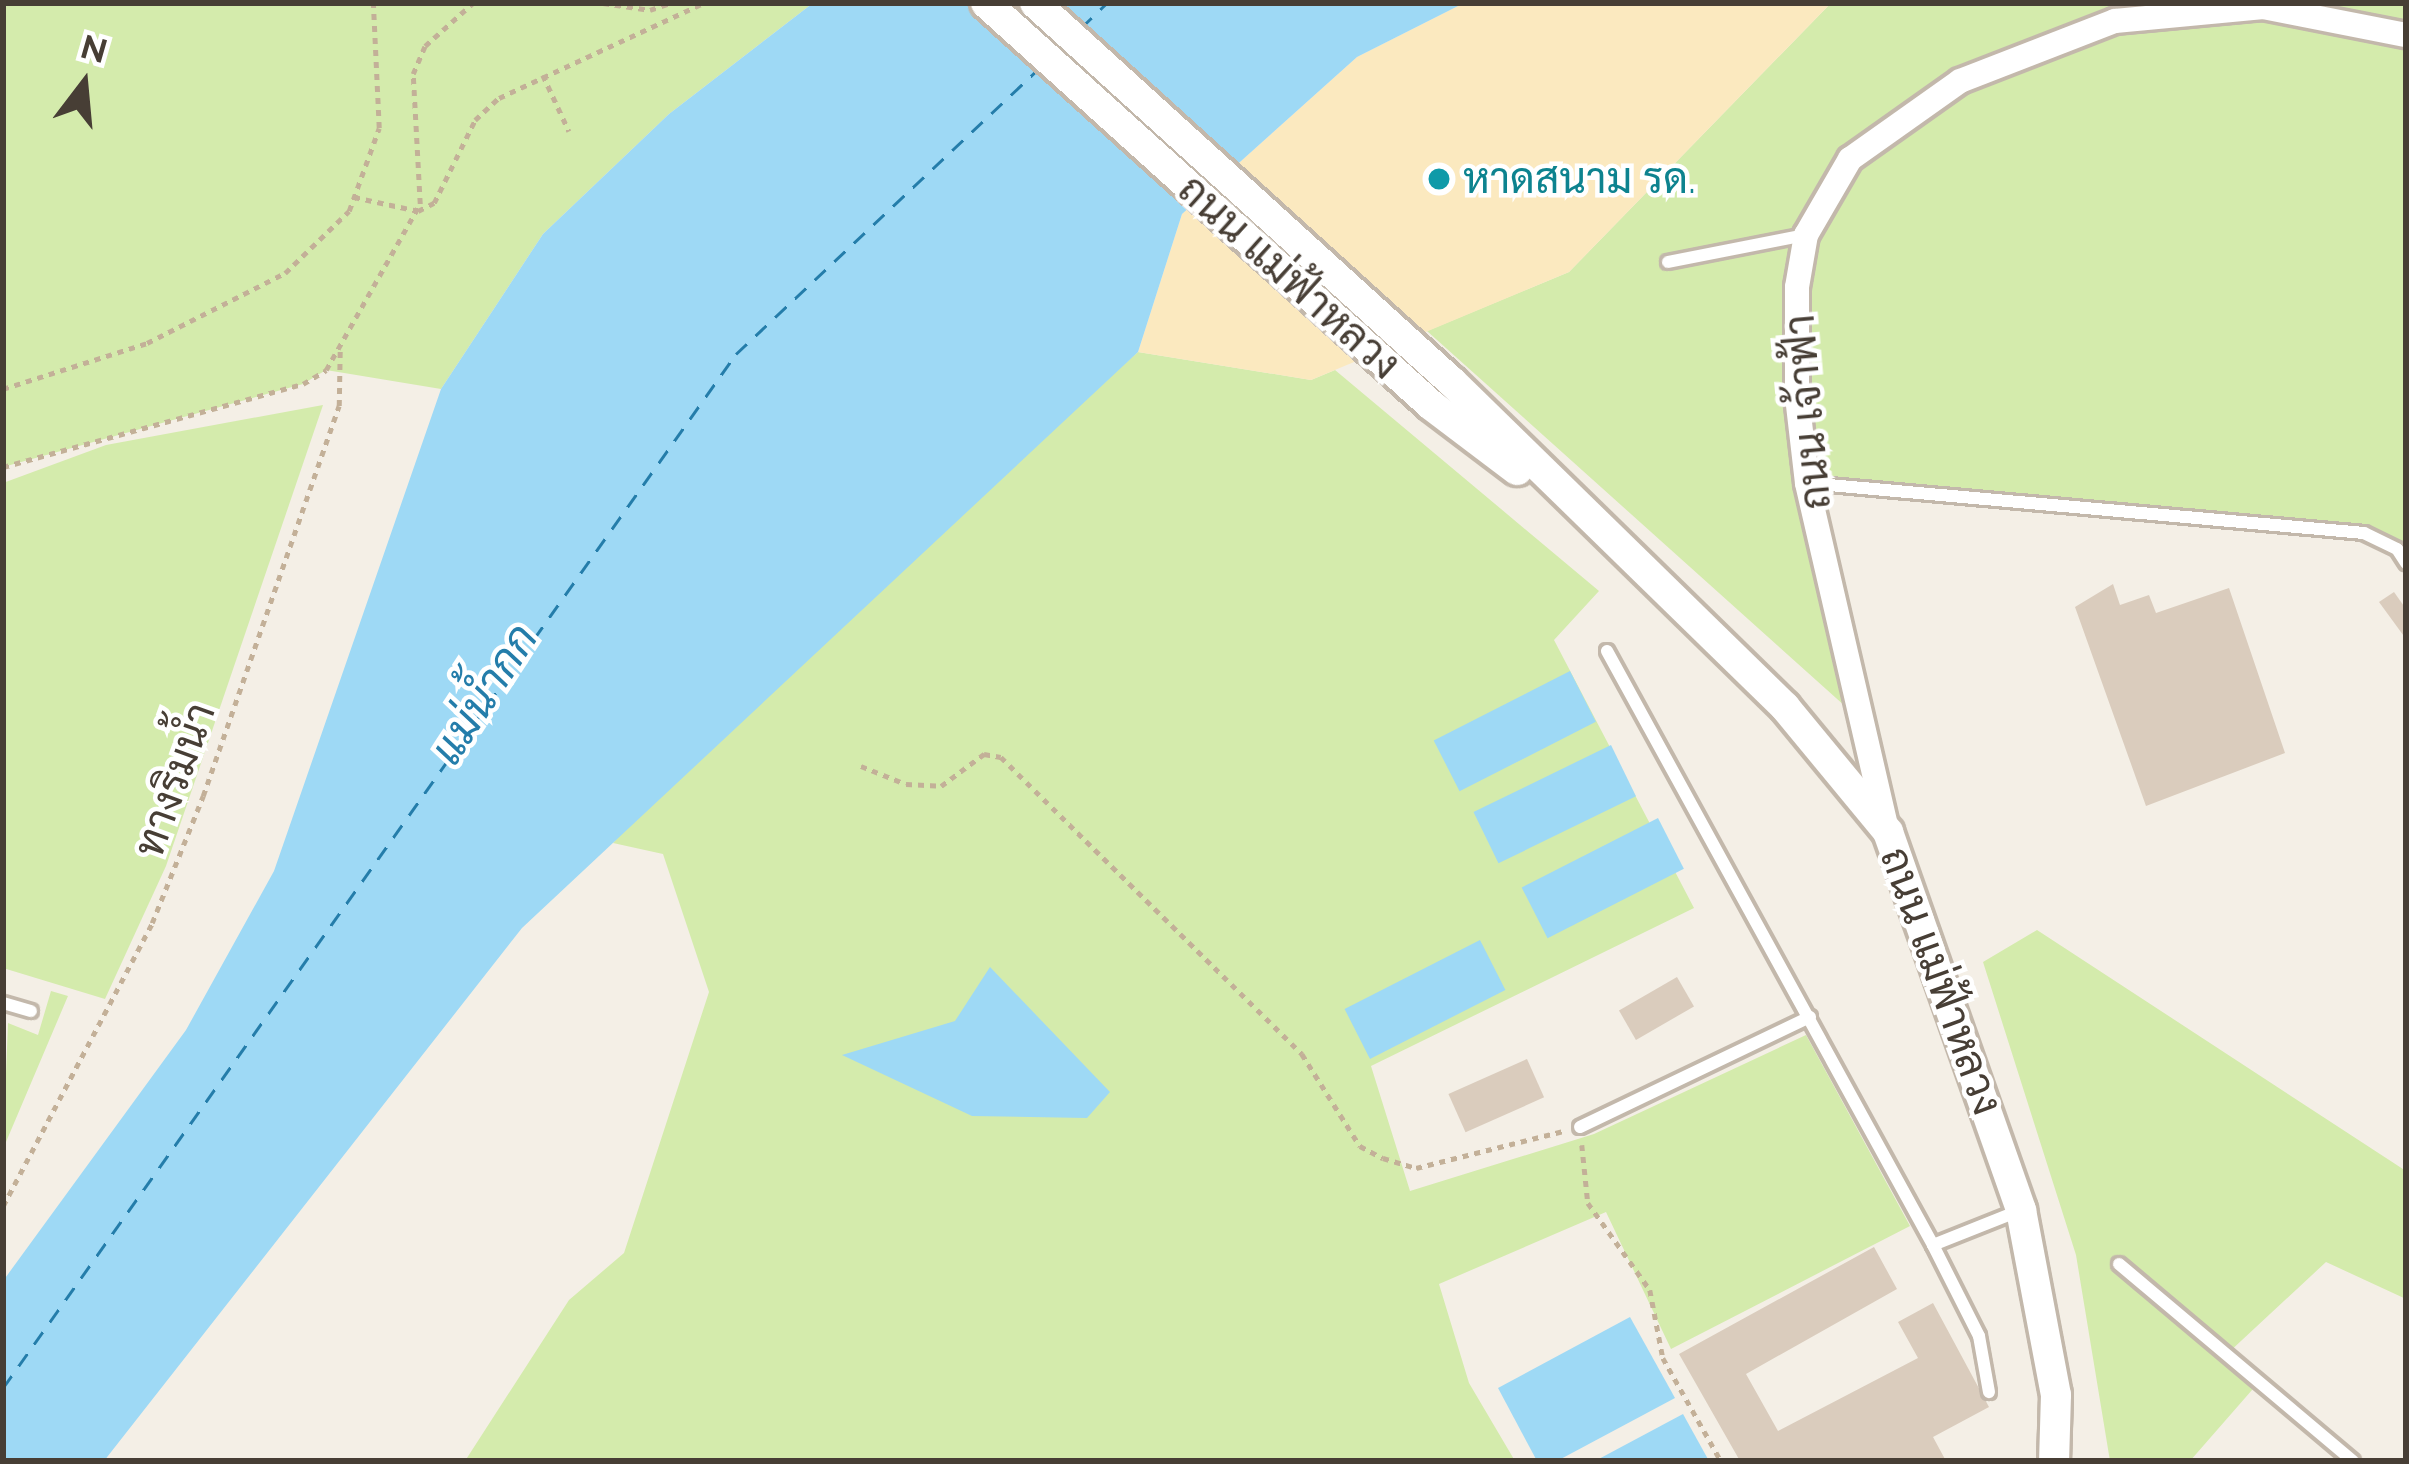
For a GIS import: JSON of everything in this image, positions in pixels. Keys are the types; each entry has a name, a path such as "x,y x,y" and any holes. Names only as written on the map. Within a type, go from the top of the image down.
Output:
{"street":[{"name":"ถนน แม่ฟ้าหลวง","path":"986,3 1605,535 1785,707 1888,832 2021,1210 2056,1395 2054,1461"},
{"name":"ถนน แม่ฟ้าหลวง","path":"1036,3 1441,394"},
{"name":"ถนน เจ้าฟ้า","path":"1888,832 1807,483 1797,396 1797,287 1806,235 1850,159 1960,81 2115,21 2263,7 2406,35"}],"lane":[{"path":"1669,262 1806,235"},
{"path":"1807,483 2364,533 2402,547 2406,563"},
{"path":"1607,651 1933,1244 1979,1336 1989,1392"},
{"path":"3,1003 31,1011"},
{"path":"1580,1127 1810,1017"},
{"path":"1933,1244 2021,1210"},
{"path":"2119,1264 2353,1461"}],"path":[{"path":"3,388 147,344 285,273 354,197 380,128 373,3"},
{"path":"3,467 303,384 340,351 418,211 423,183 411,134 413,74 425,46 473,3"},
{"path":"603,3 669,4 674,17"},
{"path":"354,197 418,211 434,203 475,121 543,75 704,3"},
{"path":"543,75 569,131"},
{"name":"ทางริมน้ำ","path":"3,1206 152,923 186,838 339,406 340,351"},
{"path":"860,766 906,784 941,786 984,754 1001,757 1302,1054 1360,1146 1383,1158 1415,1168 1580,1127 1588,1203 1650,1290 1663,1358 1721,1461"}],"green space":[{"path":"3,3 813,3 669,114 543,234 441,389 326,370 303,384 3,467"},
{"path":"1831,3 2406,3 2406,544 1808,483 1865,724 1427,331 1569,272"},
{"path":"1138,352 1311,380 1335,370 1599,591 1554,640 1694,908 1371,1066 1410,1191 1594,1134 1806,1035 1910,1226 1671,1349 1606,1212 1439,1284 1469,1383 1515,1461 465,1461 569,1300 624,1253 709,992 663,854 613,843 720,720"},
{"path":"323,405 166,866 105,999 3,968 3,483 106,445"},
{"path":"2037,930 2406,1171 2406,1299 2326,1262 2227,1354 2259,1382 2190,1461 2110,1461 2076,1255 1983,962"},
{"path":"51,991 68,996 3,1149 8,1023 38,1035"}],"sand":[{"name":"หาดสนาม รด.","path":"1464,3 1831,3 1569,272 1311,380 1138,352 1182,214 1357,57"}],"water":[{"name":"แม่น้ำกก","path":"813,3 1464,3 1357,57 1182,214 1138,352 522,928 104,1461 3,1461 3,1281 186,1030 274,871 441,389 543,234 669,114"},
{"path":"1570,671 1596,722 1460,791 1434,740"},
{"path":"1611,745 1636,796 1498,863 1473,812"},
{"path":"1658,818 1684,869 1548,938 1522,887"},
{"path":"1480,940 1505,990 1370,1059 1345,1009"},
{"path":"990,967 1110,1092 1087,1118 972,1116 842,1055 955,1021"},
{"path":"1630,1317 1675,1398 1557,1461 1537,1461 1498,1388"},
{"path":"1683,1414 1709,1461 1595,1461"}],"building":[{"path":"2113,584 2120,605 2149,595 2156,613 2229,588 2285,753 2146,806 2075,607"},
{"path":"2394,592 2406,609 2406,639 2379,602"},
{"path":"1677,977 1694,1006 1636,1040 1619,1011"},
{"path":"1527,1059 1544,1097 1466,1132 1448,1094"},
{"path":"1874,1247 1897,1289 1746,1374 1778,1431 1918,1358 1898,1322 1933,1303 1989,1407 1933,1437 1946,1461 1740,1461 1679,1354"}],"ferry route":[{"path":"1081,28 1107,3"},
{"path":"3,1388 736,354 1039,68"}],"place":[{"name":"หาดสนาม รด.","path":"1439,179"}]}
